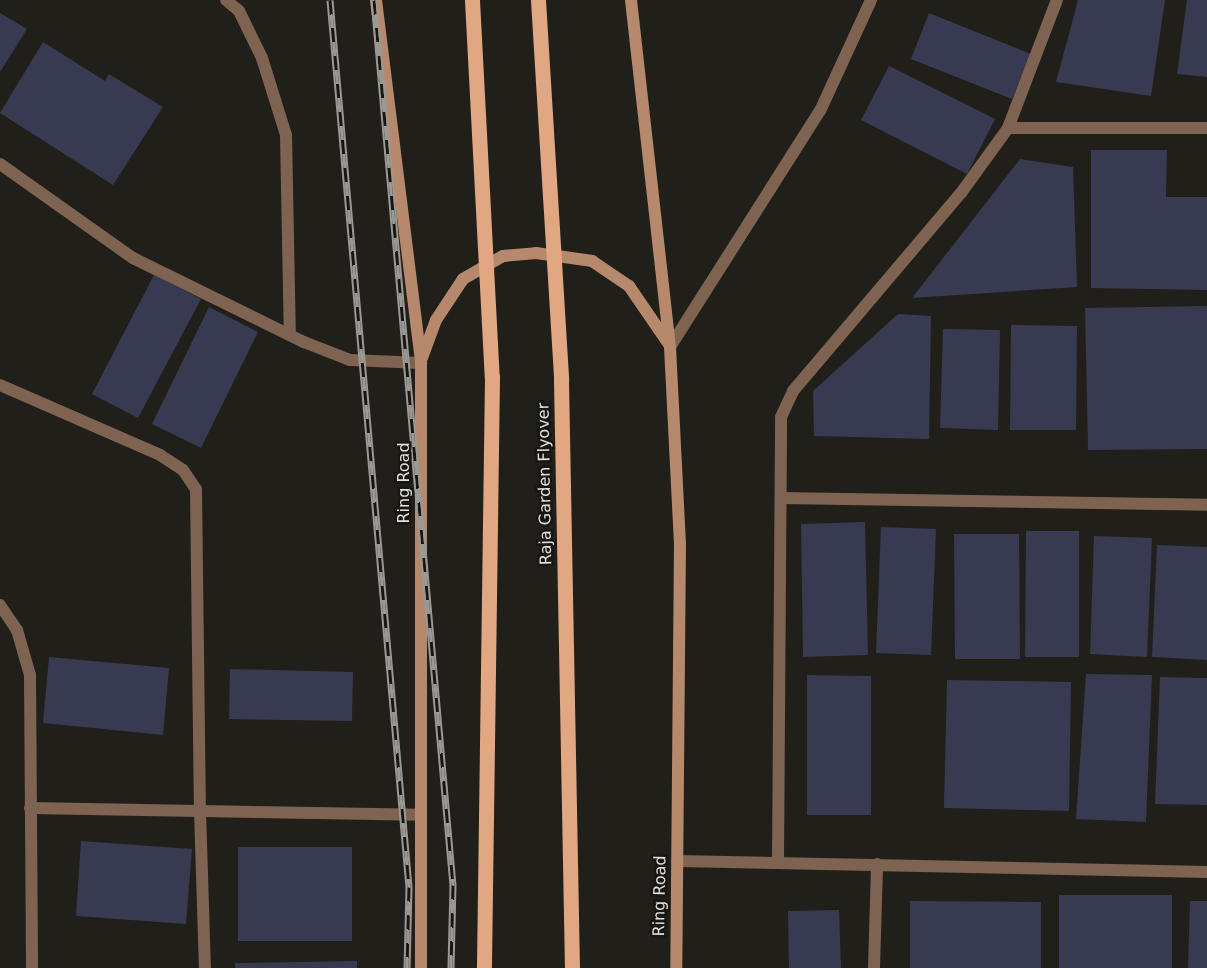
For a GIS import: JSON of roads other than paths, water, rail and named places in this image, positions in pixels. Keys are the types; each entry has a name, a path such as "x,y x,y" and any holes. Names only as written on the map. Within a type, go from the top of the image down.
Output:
{"main road":[{"path":"472,0 492,377 484,968"},
{"name":"Raja Garden Flyover","path":"538,0 561,380 572,968"},
{"name":"Ring Road","path":"631,0 631,26 670,347 680,543 676,968"},
{"path":"631,26 641,0"},
{"name":"Ring Road","path":"376,2 421,363 421,968"},
{"path":"421,363 436,320 463,279 503,256 536,253 592,261 630,286 670,347"}],"street":[{"path":"226,0 239,11 262,58 286,135 290,335"},
{"path":"670,347 820,111 872,0"},
{"path":"778,862 781,498 779,428 793,391 961,194 1008,128 1057,0"},
{"path":"1008,128 1207,128"},
{"path":"0,164 133,258 290,335 350,360 421,363"},
{"path":"0,385 160,455 183,470 196,489 200,811 205,968"},
{"path":"781,498 1207,505"},
{"path":"0,605 17,630 30,675 32,968"},
{"path":"30,808 421,815"},
{"path":"677,861 1207,872"},
{"path":"874,968 878,864"}],"railway":[{"path":"330,0 409,887 407,968"},
{"path":"374,0 453,885 451,968"}]}
